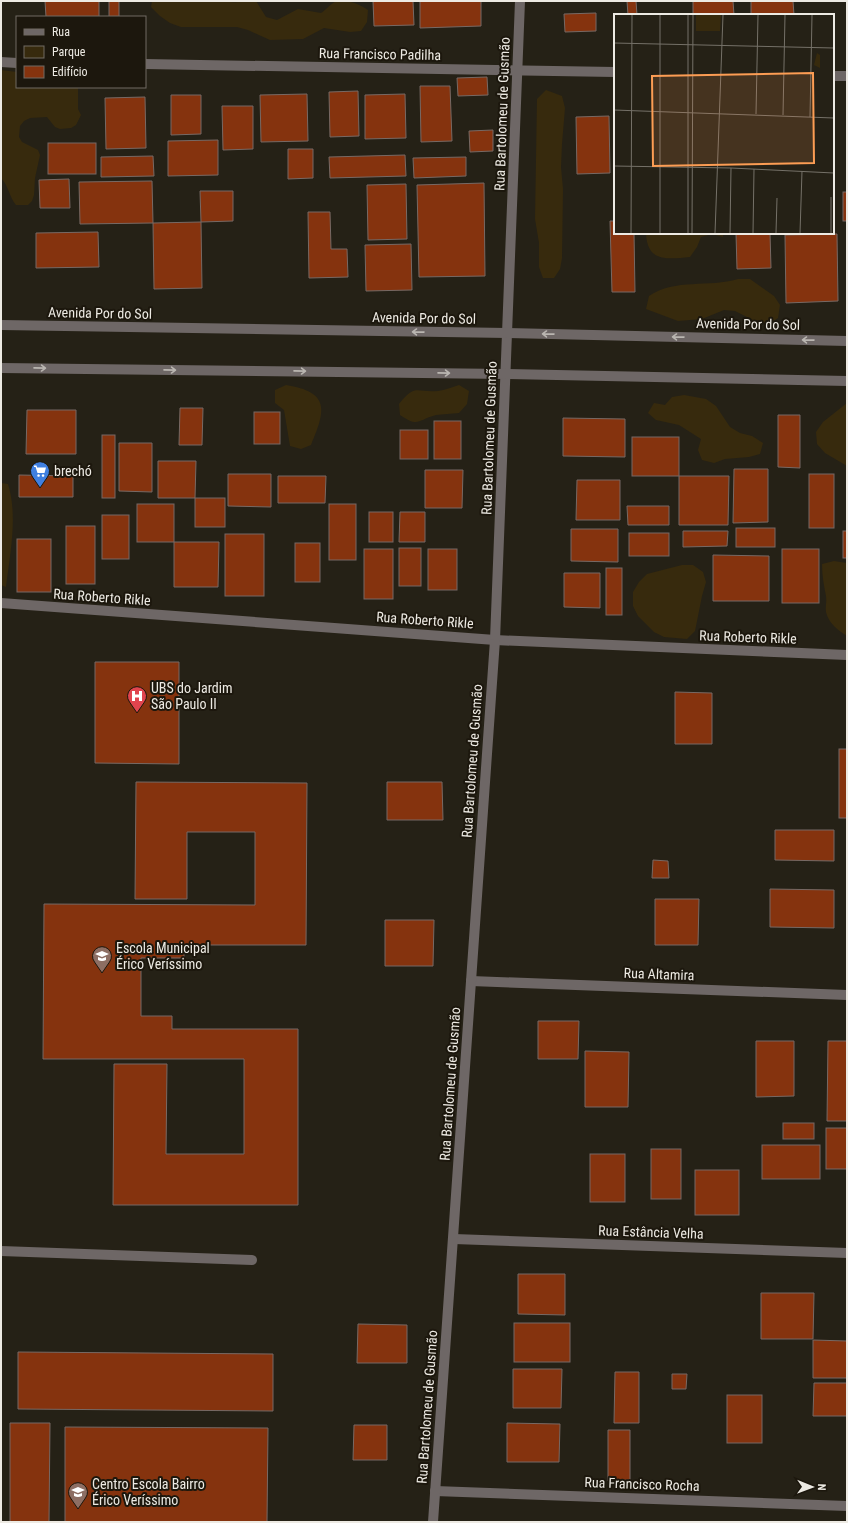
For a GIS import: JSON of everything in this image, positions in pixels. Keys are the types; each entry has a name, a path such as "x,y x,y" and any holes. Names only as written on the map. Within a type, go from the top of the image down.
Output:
{"street":[{"name":"Rua Bartolomeu de Gusmão","path":"433,1522 495,640 520,1"},
{"path":"1,62 16,63"},
{"name":"Rua Francisco Padilha","path":"146,64 614,72"},
{"path":"834,76 847,76"},
{"name":"Avenida Por do Sol","path":"1,325 847,340"},
{"path":"1,368 506,374 847,381"},
{"name":"Rua Roberto Rikle","path":"1,603 495,640 847,655"},
{"name":"Rua Altamira","path":"471,980 847,995"},
{"name":"Rua Estância Velha","path":"454,1239 847,1253"},
{"path":"1,1251 252,1260"},
{"name":"Rua Francisco Rocha","path":"435,1490 847,1506"}],"green space":[{"path":"152,1 256,1 266,17 277,20 298,9 321,13 337,1 354,3 368,10 367,22 361,31 350,32 324,28 303,39 270,40 248,30 237,27 181,27 170,23 160,16 151,7"},
{"path":"1,70 16,72 16,88 78,88 78,109 81,115 76,125 71,128 60,129 55,127 47,117 30,118 24,121 20,126 19,137 22,142 38,150 40,155 32,201 28,205 16,205 6,184 1,178"},
{"path":"546,90 562,96 565,108 561,167 563,189 562,258 560,269 554,278 543,278 539,267 539,243 535,219 537,99"},
{"path":"646,234 712,234 701,237 697,247 690,257 660,257 650,250 647,243"},
{"path":"712,234 723,234 723,237"},
{"path":"738,279 750,279 774,296 780,305 778,318 769,324 757,322 735,311 724,310 702,319 678,321 646,309 649,296 659,290 681,285 727,282"},
{"path":"286,385 311,392 321,404 320,422 311,445 301,449 290,446 284,410 275,403 275,390"},
{"path":"459,385 469,391 467,404 459,413 436,415 418,422 411,421 400,415 399,404 409,393 417,390 438,391"},
{"path":"684,395 706,399 716,406 730,427 740,433 752,436 763,443 760,454 749,457 725,459 714,463 702,460 698,450 701,439 679,425 656,420 648,413 654,403 665,405 672,397"},
{"path":"847,403 847,466 825,453 817,444 816,432 823,422"},
{"path":"1,483 8,484 11,496 13,522 6,587 1,585"},
{"path":"834,561 847,563 847,636 837,629 827,616 826,612 822,564"},
{"path":"682,565 693,565 703,572 706,582 695,631 687,639 664,637 654,632 638,616 633,606 633,592 639,582 647,574"}],"building":[{"path":"45,1 99,1 99,16 46,16"},
{"path":"109,1 119,1 119,16 109,16"},
{"path":"373,1 413,1 414,25 374,26"},
{"path":"420,1 481,1 481,26 420,28"},
{"path":"627,1 636,1 637,14 628,14"},
{"path":"693,1 733,1 734,14 693,14"},
{"path":"751,1 793,1 794,14 751,14"},
{"path":"596,13 596,31 565,32 564,14"},
{"path":"487,77 488,95 458,96 457,78"},
{"path":"420,86 450,86 452,141 421,142"},
{"path":"358,91 359,136 330,137 329,92"},
{"path":"307,94 308,141 261,142 260,95"},
{"path":"405,94 406,138 365,139 365,95"},
{"path":"171,95 201,95 201,134 171,135"},
{"path":"145,97 146,148 106,149 105,98"},
{"path":"222,106 253,106 253,149 223,150"},
{"path":"609,116 610,173 577,174 576,117"},
{"path":"493,130 493,151 470,152 469,131"},
{"path":"218,140 218,175 168,176 168,141"},
{"path":"48,143 96,143 96,174 48,174"},
{"path":"288,149 313,149 313,178 288,179"},
{"path":"405,155 406,176 330,178 329,157"},
{"path":"153,156 154,176 101,177 101,157"},
{"path":"466,157 466,176 414,178 413,158"},
{"path":"69,179 70,208 40,208 39,180"},
{"path":"152,181 153,223 80,224 79,182"},
{"path":"484,183 485,276 419,277 417,185"},
{"path":"406,184 407,239 368,240 367,185"},
{"path":"200,191 233,191 233,221 201,222"},
{"path":"843,192 847,192 847,221 843,221"},
{"path":"308,212 330,212 331,249 347,249 348,277 309,278"},
{"path":"610,221 614,221 614,234 634,234 635,292 612,292"},
{"path":"201,222 202,288 154,289 153,223"},
{"path":"98,232 99,267 36,268 36,233"},
{"path":"736,234 770,234 771,268 737,269"},
{"path":"837,234 838,301 786,303 785,235"},
{"path":"411,244 412,290 366,291 365,245"},
{"path":"180,408 203,408 202,445 179,445"},
{"path":"27,410 76,410 76,454 26,454"},
{"path":"254,412 280,412 280,444 254,444"},
{"path":"778,415 800,415 800,468 778,467"},
{"path":"563,418 625,419 625,457 563,456"},
{"path":"434,421 461,421 461,459 434,459"},
{"path":"400,430 428,430 428,459 400,459"},
{"path":"102,435 115,435 115,498 102,498"},
{"path":"632,437 679,437 679,476 632,476"},
{"path":"119,443 152,443 152,492 119,491"},
{"path":"158,461 196,461 195,498 158,498"},
{"path":"734,469 768,469 768,522 733,523"},
{"path":"425,470 463,470 462,508 425,508"},
{"path":"228,474 271,474 271,507 228,506"},
{"path":"809,474 834,474 834,528 809,528"},
{"path":"19,475 73,476 73,497 19,497"},
{"path":"278,476 326,476 325,503 278,503"},
{"path":"679,476 729,476 728,525 679,525"},
{"path":"577,480 620,480 620,520 576,520"},
{"path":"195,498 225,498 225,527 195,527"},
{"path":"137,504 174,504 174,542 137,542"},
{"path":"329,504 356,504 356,560 329,560"},
{"path":"627,506 669,506 669,525 628,525"},
{"path":"369,512 393,512 393,542 369,542"},
{"path":"400,512 425,512 425,542 399,542"},
{"path":"102,515 129,515 129,559 102,559"},
{"path":"66,526 95,526 95,584 66,584"},
{"path":"736,528 775,528 775,547 736,547"},
{"path":"571,529 618,529 618,562 571,561"},
{"path":"683,531 728,531 727,546 683,547"},
{"path":"843,531 847,531 847,558 843,558"},
{"path":"629,533 669,533 669,556 629,556"},
{"path":"225,534 264,534 264,596 225,596"},
{"path":"17,539 51,539 51,592 17,592"},
{"path":"174,542 219,542 218,587 174,587"},
{"path":"295,543 320,543 320,582 295,582"},
{"path":"399,548 421,548 421,586 399,586"},
{"path":"364,549 393,549 393,599 364,599"},
{"path":"428,549 457,549 457,590 428,590"},
{"path":"782,549 819,549 819,603 782,603"},
{"path":"713,555 769,556 769,601 713,601"},
{"path":"606,568 622,568 622,615 606,615"},
{"path":"564,573 600,573 600,608 564,607"},
{"name":"UBS do Jardim São Paulo II","path":"95,662 179,662 179,764 95,763"},
{"path":"675,692 712,693 712,744 675,744"},
{"path":"839,749 847,749 847,818 839,818"},
{"path":"136,782 307,783 306,945 184,945 184,958 141,958 141,1016 172,1016 172,1029 298,1029 298,1205 113,1205 114,1064 167,1064 166,1154 244,1154 244,1059 43,1059 44,904 255,905 255,832 187,832 187,899 135,899"},
{"path":"387,782 442,782 443,820 387,820"},
{"path":"775,830 834,830 834,861 775,860"},
{"path":"653,860 668,861 669,878 652,878"},
{"path":"770,889 834,890 834,928 770,927"},
{"path":"655,899 699,899 698,945 655,945"},
{"path":"385,920 434,920 433,966 385,966"},
{"path":"538,1021 579,1021 578,1059 538,1059"},
{"path":"756,1041 794,1041 794,1096 756,1097"},
{"path":"828,1041 847,1041 847,1121 827,1121"},
{"path":"585,1051 629,1052 628,1107 585,1107"},
{"path":"783,1123 814,1123 814,1139 783,1139"},
{"path":"826,1128 847,1128 847,1169 826,1169"},
{"path":"762,1145 820,1145 820,1179 762,1179"},
{"path":"651,1149 681,1149 681,1199 651,1199"},
{"path":"590,1154 625,1154 625,1202 590,1202"},
{"path":"695,1170 739,1170 739,1215 695,1215"},
{"path":"518,1274 565,1274 565,1315 518,1314"},
{"path":"761,1293 814,1293 813,1339 761,1339"},
{"path":"514,1323 570,1323 570,1362 514,1362"},
{"path":"358,1324 407,1325 407,1363 357,1363"},
{"path":"813,1340 847,1341 847,1378 813,1378"},
{"path":"18,1352 273,1354 273,1411 18,1409"},
{"path":"513,1369 562,1369 561,1408 513,1408"},
{"path":"615,1372 639,1372 639,1423 614,1423"},
{"path":"672,1374 687,1374 686,1389 672,1389"},
{"path":"814,1383 847,1383 847,1416 813,1416"},
{"path":"727,1395 762,1395 762,1443 727,1443"},
{"path":"10,1423 50,1423 49,1522 10,1522"},
{"path":"507,1423 560,1424 559,1462 507,1462"},
{"path":"354,1425 387,1425 387,1460 353,1460"},
{"path":"65,1427 268,1428 267,1522 65,1522"},
{"path":"608,1430 630,1430 630,1480 608,1481"}],"place":[{"name":"brechó","path":"40,488"},
{"name":"UBS do Jardim São Paulo II","path":"137,713"},
{"name":"Escola Municipal Érico Veríssimo","path":"102,973"},
{"name":"Centro Escola Bairro Érico Veríssimo","path":"78,1509"}]}
